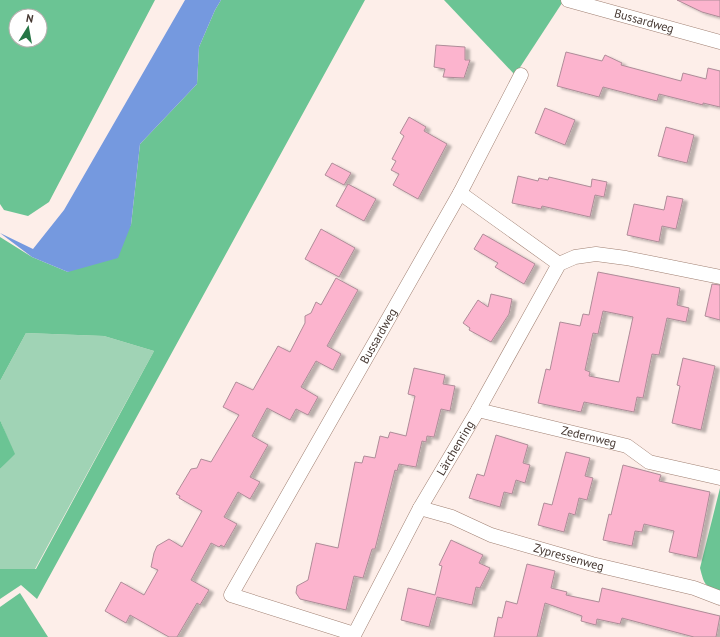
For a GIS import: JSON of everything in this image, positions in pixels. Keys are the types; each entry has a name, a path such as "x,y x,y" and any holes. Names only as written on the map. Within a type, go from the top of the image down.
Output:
{"street":[{"name":"Bussardweg","path":"568,0 720,42"},
{"name":"Bussardweg","path":"231,595 460,193 522,75"},
{"path":"460,193 559,264 575,257 596,254 626,258 720,277"},
{"name":"Lärchenring","path":"231,595 353,636 420,508 478,410 559,264"},
{"name":"Zedernweg","path":"478,410 626,446 649,462 720,478"},
{"name":"Zypressenweg","path":"420,508 452,517 491,535 592,564 694,588 720,598"}],"green space":[{"path":"0,0 155,0 49,202 28,216 4,210 0,204"},
{"path":"221,0 365,0 37,599 21,585 0,599 0,569 36,569 154,351 104,336 26,333 0,381 0,237 32,257 68,272 131,225 140,144 197,84 199,47"},
{"path":"444,0 564,0 515,75"},
{"path":"26,333 104,336 154,351 35,569 0,569 0,469 14,454 0,420 0,381"},
{"path":"0,420 15,454 0,469"},
{"path":"720,488 720,591 711,588 706,584 700,568"},
{"path":"20,593 48,637 0,637 0,607"}],"water":[{"path":"185,0 221,0 199,47 197,84 140,144 131,225 118,258 68,272 32,257 0,233 33,249 64,210"}],"building":[{"path":"677,0 720,0 720,17 702,12"},
{"path":"436,45 465,47 465,60 470,60 464,78 443,77 445,69 434,67"},
{"path":"566,52 602,61 605,55 622,63 621,65 681,81 683,73 706,79 708,68 720,71 720,107 703,103 703,105 659,94 657,101 603,87 599,97 557,86"},
{"path":"545,108 575,120 565,145 535,133"},
{"path":"409,117 426,127 424,131 447,144 418,199 393,185 399,174 391,170 396,161 392,159 404,136 400,133"},
{"path":"666,127 694,135 687,163 658,156"},
{"path":"332,163 351,173 344,185 325,175"},
{"path":"518,176 538,181 539,178 548,180 549,177 591,187 592,179 607,182 604,197 595,195 590,217 542,206 541,209 512,203"},
{"path":"348,184 376,199 364,221 336,206"},
{"path":"667,196 683,199 676,229 662,226 659,242 627,235 634,204 664,210"},
{"path":"321,229 355,248 339,277 305,259"},
{"path":"483,234 535,264 524,284 495,267 498,263 474,249"},
{"path":"598,272 680,288 677,305 689,308 686,322 667,318 659,355 652,354 643,398 637,397 634,412 584,402 581,412 538,403 546,369 550,370 560,322 580,326 583,314 589,315","holes":["603,311 633,317 619,382 589,376 590,372 585,370 593,333 598,334"]},
{"path":"336,278 358,290 327,346 341,354 333,370 316,361 301,387 318,397 308,415 296,409 290,420 267,408 252,436 268,445 250,477 260,482 250,499 238,492 224,517 237,524 224,547 221,545 219,547 211,543 191,580 209,590 200,605 197,603 177,637 169,637 130,615 126,623 105,611 121,582 144,595 158,570 151,567 157,546 169,539 182,547 202,511 179,498 180,496 176,494 191,469 197,468 201,459 211,462 239,415 223,407 236,382 253,390 278,346 290,352 305,323 305,316 311,313 316,302 321,305"},
{"path":"712,284 720,285 720,320 705,316"},
{"path":"491,294 512,299 509,314 491,342 469,330 470,328 463,323 478,300 488,307"},
{"path":"683,358 715,366 701,430 672,423 680,386 677,385"},
{"path":"414,368 445,375 443,384 455,386 450,411 441,409 434,437 427,436 426,442 422,441 416,467 399,464 397,471 395,470 375,549 372,549 363,578 354,576 346,610 300,599 296,593 297,586 308,580 316,543 338,548 355,462 362,463 364,456 375,458 380,436 388,438 390,432 406,436 415,396 408,394"},
{"path":"496,435 528,445 523,463 530,465 525,483 516,480 512,494 504,492 500,507 469,498 477,474 484,476"},
{"path":"566,452 590,458 585,476 593,478 587,500 579,498 575,515 569,513 564,532 538,525 544,503 552,505"},
{"path":"623,465 661,475 659,481 710,492 697,558 669,552 674,531 644,524 642,532 635,531 632,546 603,540 609,514 611,515"},
{"path":"451,540 483,555 479,563 490,568 480,588 476,587 472,605 437,597 429,627 401,620 408,588 435,595 442,566 439,565"},
{"path":"527,564 555,571 551,588 567,592 566,595 599,602 602,588 720,616 716,637 694,637 622,618 620,624 597,619 596,625 581,621 582,616 545,603 537,637 494,637 498,617 502,618 506,601 517,604"}]}
